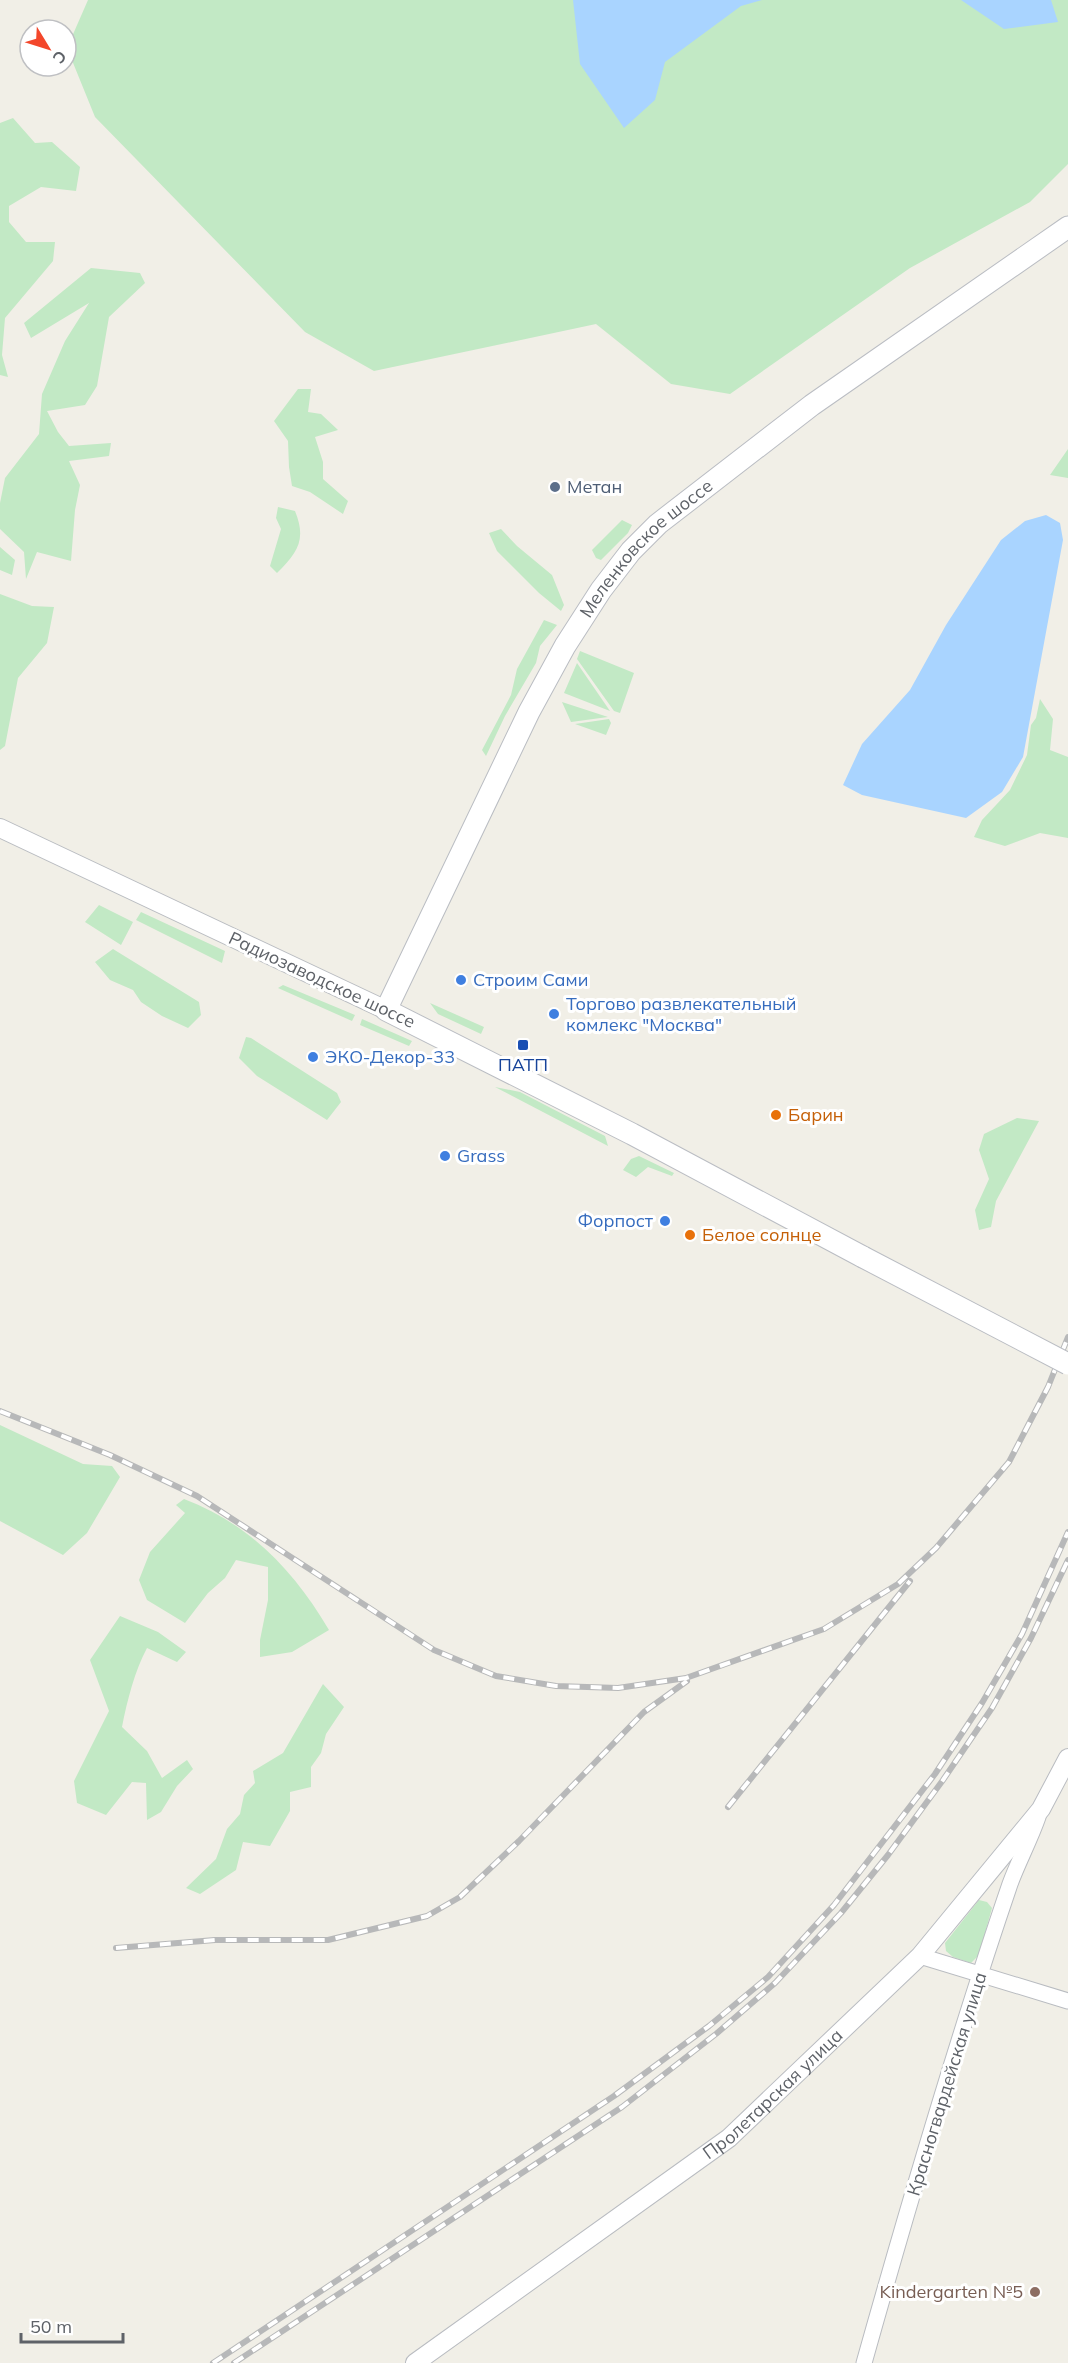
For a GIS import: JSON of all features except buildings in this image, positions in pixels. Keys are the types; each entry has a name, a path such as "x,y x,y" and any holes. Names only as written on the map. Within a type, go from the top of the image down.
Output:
{"main road":[{"name":"Меленковское шоссе","path":"386,1010 529,712 565,646 632,551 657,524 812,405 1068,227"},
{"name":"Радиозаводское шоссе","path":"386,1010 632,1134 1068,1364"}],"street":[{"name":"Радиозаводское шоссе","path":"0,828 386,1010"},
{"name":"Пролетарская улица","path":"415,2363 729,2138 920,1956 1041,1809 1068,1758"},
{"name":"Красногвардейская улица","path":"864,2363 929,2140 981,1974 1011,1882 1041,1809"},
{"path":"920,1956 1068,2001"}],"green space":[{"path":"88,0 1068,0 1068,164 1030,202 910,268 730,394 671,384 596,324 374,371 305,332 95,117 78,75 78,23"},
{"path":"13,118 35,143 52,142 80,167 76,191 41,187 9,206 9,222 26,242 55,242 53,261 5,318 2,355 8,377 0,375 0,123"},
{"path":"91,268 140,273 145,283 109,317 97,386 85,405 47,411 58,432 69,446 111,443 109,456 69,461 80,485 75,510 71,561 37,552 26,579 24,552 0,529 0,503 5,478 39,434 42,394 65,341 89,303 31,338 24,323"},
{"path":"298,389 311,389 308,412 321,414 338,430 315,437 323,462 323,479 348,501 343,514 310,492 292,486 288,441 274,421"},
{"path":"1068,449 1068,478 1050,475"},
{"path":"278,507 295,511 300,538 295,552 277,573 270,566 281,529 276,518"},
{"path":"622,520 632,525 628,533 601,560 596,558 592,550"},
{"path":"501,529 517,546 552,575 564,605 561,611 539,593 497,551 489,533"},
{"path":"0,547 15,560 12,575 0,570"},
{"path":"0,594 32,606 54,607 47,643 18,678 5,746 0,750"},
{"path":"544,620 557,625 540,646 536,663 505,716 486,756 482,750 511,695 517,669"},
{"path":"580,651 634,673 620,713 614,711 577,659"},
{"path":"577,663 610,711 564,693"},
{"path":"1040,699 1053,719 1050,750 1068,757 1068,838 1040,833 1005,846 974,837 982,820 1010,790 1027,755 1031,725 1036,718"},
{"path":"562,702 608,717 571,722"},
{"path":"609,719 611,723 606,735 575,724"},
{"path":"99,905 133,922 121,945 85,922"},
{"path":"141,912 225,951 222,963 136,920"},
{"path":"113,949 199,1002 201,1015 188,1028 162,1016 141,1002 133,990 110,980 95,962"},
{"path":"283,985 355,1015 352,1021 278,988"},
{"path":"430,1003 484,1027 481,1034 438,1014"},
{"path":"362,1019 412,1041 409,1046 360,1025"},
{"path":"246,1037 337,1093 341,1102 327,1120 257,1076 239,1058"},
{"path":"495,1087 520,1092 605,1136 608,1146"},
{"path":"1017,1118 1039,1121 996,1201 991,1227 979,1230 975,1210 989,1179 979,1150 984,1134"},
{"path":"639,1156 674,1173 672,1176 648,1167 636,1177 623,1170 631,1159"},
{"path":"0,1425 83,1464 112,1466 120,1477 87,1533 63,1555 0,1521"},
{"path":"184,1499 230,1522 268,1552 301,1588 329,1630 292,1652 260,1657 260,1640 268,1600 268,1567 236,1560 225,1578 208,1593 185,1623 147,1600 139,1580 150,1552 185,1513 176,1505"},
{"path":"120,1616 158,1632 186,1652 177,1662 147,1648 135,1676 126,1707 122,1727 147,1751 162,1778 187,1760 193,1769 177,1786 161,1812 147,1820 146,1783 132,1782 106,1815 77,1803 74,1781 109,1711 90,1660"},
{"path":"323,1684 344,1707 326,1734 321,1753 311,1767 311,1787 290,1792 290,1811 270,1846 243,1842 236,1870 200,1894 186,1888 216,1859 227,1829 240,1814 244,1795 255,1783 253,1771 283,1753"},
{"path":"979,1900 987,1902 992,1908 979,1955 971,1963 953,1957 946,1951 945,1943"}],"water":[{"path":"573,0 762,0 741,6 665,62 655,100 624,128 580,64"},
{"path":"961,0 1051,0 1058,22 1004,29"},
{"path":"1046,515 1060,523 1063,540 1023,757 1002,792 966,818 862,795 843,785 862,744 910,690 946,625 1001,540 1025,521"}],"railway":[{"path":"0,1411 110,1455 197,1496 434,1650 496,1676 556,1686 618,1688 686,1678 824,1629 898,1584 936,1548 1009,1462 1048,1387 1068,1337"},
{"path":"213,2363 614,2096 709,2026 768,1977 834,1905 935,1774 982,1703 1022,1634 1068,1532"},
{"path":"234,2363 622,2107 716,2034 775,1983 841,1913 888,1855 943,1780 992,1708 1031,1638 1068,1560"},
{"path":"728,1807 910,1581"},
{"path":"116,1948 215,1940 328,1940 427,1916 460,1897 519,1841 644,1712 687,1681"}],"place":[{"name":"Метан","path":"555,487"},
{"name":"Строим Сами","path":"461,980"},
{"name":"Торгово развлекательный комлекс \"Москва\"","path":"554,1014"},
{"name":"ПАТП","path":"523,1045"},
{"name":"ЭКО-Декор-33","path":"313,1057"},
{"name":"Барин","path":"776,1115"},
{"name":"Grass","path":"445,1156"},
{"name":"Форпост","path":"665,1221"},
{"name":"Белое солнце","path":"690,1235"},
{"name":"Kindergarten №5","path":"1035,2292"}]}
